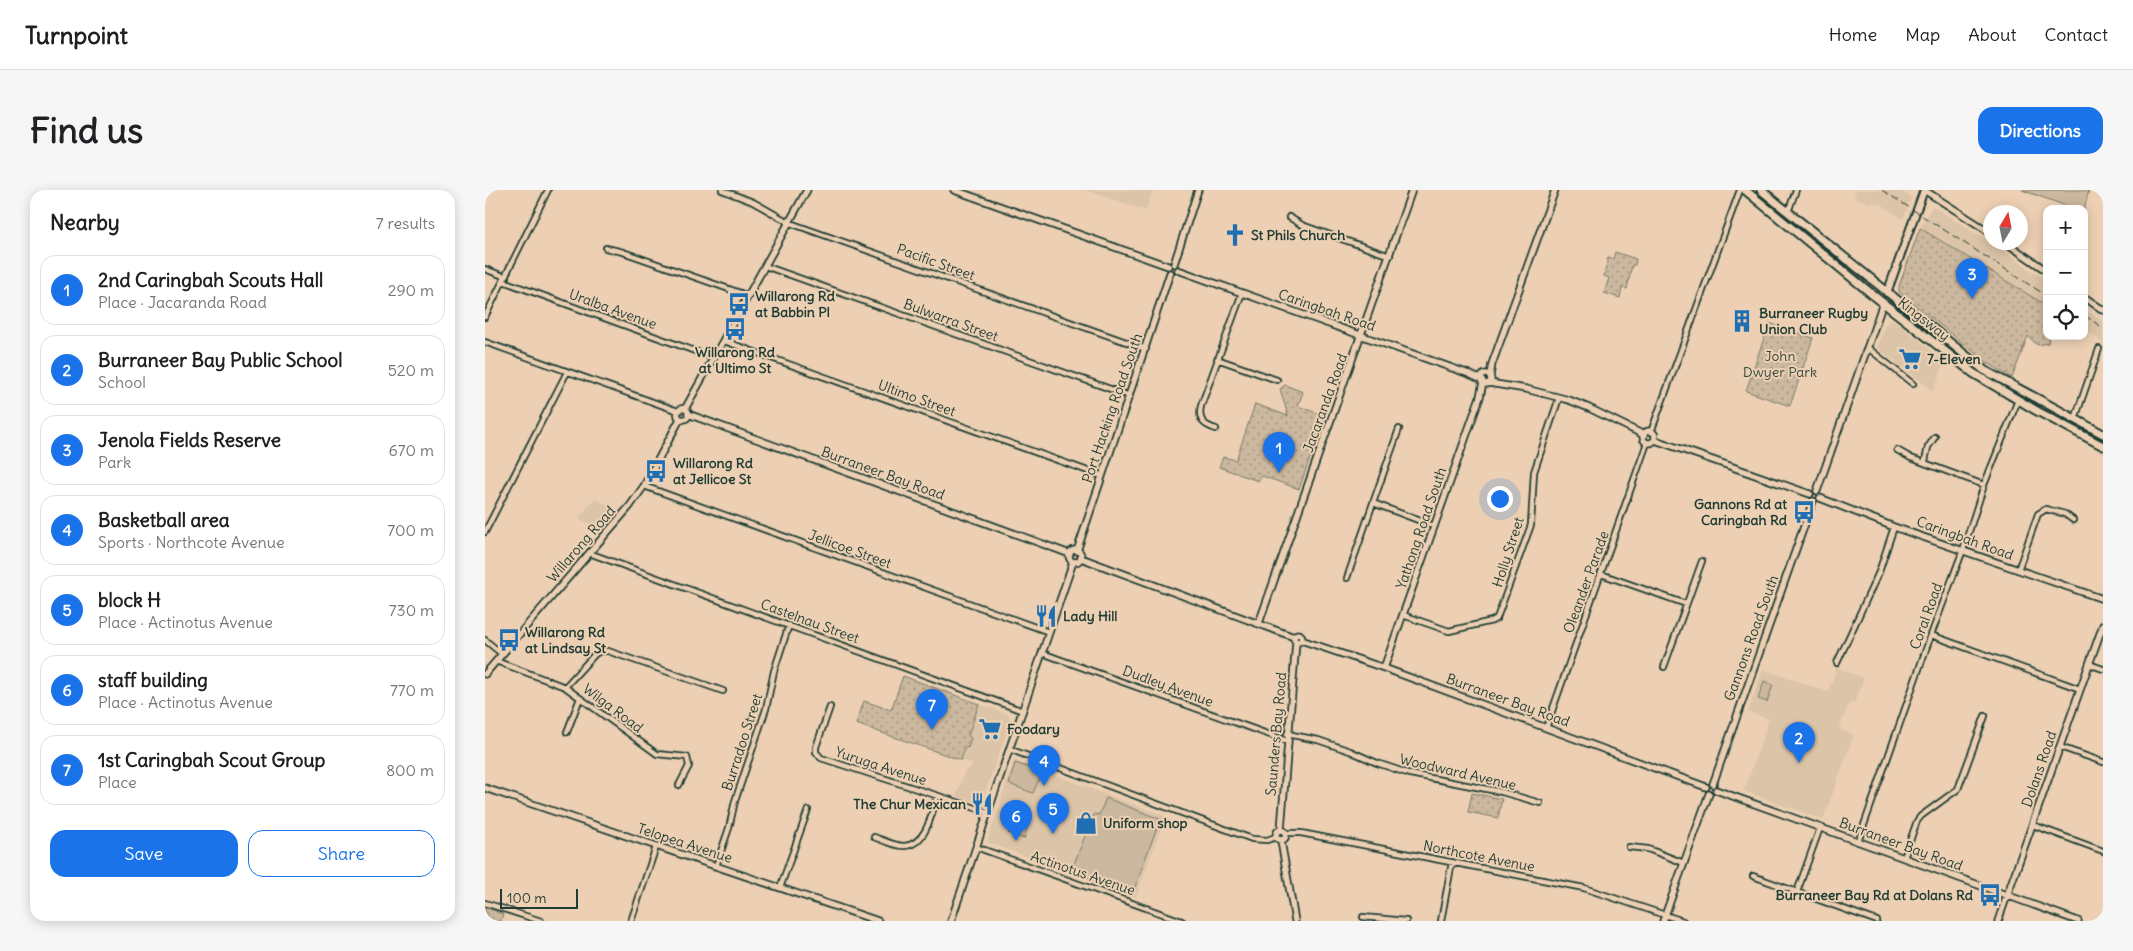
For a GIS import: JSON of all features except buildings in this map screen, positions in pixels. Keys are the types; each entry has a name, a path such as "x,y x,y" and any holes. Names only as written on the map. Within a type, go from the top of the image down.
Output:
{"main road":[{"name":"Kingsway","path":"1745,190 1883,303 1973,373 2017,400 2103,446"},
{"name":"Kingsway","path":"1761,190 1984,370 2103,434"},
{"path":"1883,303 1924,190"}],"street":[{"path":"485,317 548,190"},
{"name":"Pacific Street","path":"723,190 753,202 790,222 1145,349"},
{"path":"678,411 677,416 680,419 685,419 723,341 807,190"},
{"path":"954,190 972,193 1168,266 1174,264"},
{"path":"1174,264 1198,190"},
{"name":"Jacaranda Road","path":"1259,623 1413,190"},
{"name":"Yathong Road South","path":"1384,668 1555,190"},
{"path":"1651,432 1740,190"},
{"path":"1788,212 1797,190"},
{"path":"1924,190 1983,228"},
{"path":"1289,217 1302,225 1390,256"},
{"path":"606,248 623,252 749,296"},
{"path":"2017,250 2043,268"},
{"path":"1168,266 1167,270 1174,274 1178,270 1174,264"},
{"name":"Bulwarra Street","path":"765,266 1130,396"},
{"name":"Uralba Avenue","path":"485,269 504,279 715,358"},
{"name":"Caringbah Road","path":"1178,270 1469,374 1589,408 1644,436"},
{"name":"Port Hacking Road South","path":"1077,551 1171,274"},
{"path":"1216,429 1205,426 1199,413 1242,293"},
{"path":"2088,300 2103,310"},
{"path":"1817,491 1883,303"},
{"name":"Ultimo Street","path":"723,341 1102,476"},
{"path":"485,342 678,411 687,412"},
{"path":"1868,348 1913,384"},
{"path":"2075,419 2099,349"},
{"path":"1217,359 1277,380"},
{"path":"485,532 567,372"},
{"name":"Holly Street","path":"1403,615 1449,631 1492,621 1499,616 1531,525 1534,472 1559,398"},
{"name":"Coral Road","path":"1858,842 1963,550 1984,485 2017,400"},
{"name":"Burraneer Bay Road","path":"687,412 1070,554"},
{"name":"Willarong Road","path":"485,674 630,506 644,486 680,419"},
{"path":"1347,578 1399,428"},
{"path":"1651,432 1647,432 1644,436 1647,443 1655,440"},
{"path":"1651,432 1655,435 1655,440"},
{"path":"1925,461 1929,447 1935,437"},
{"path":"1655,440 1810,494 1813,501 1820,498 1820,493 1817,491"},
{"name":"Oleander Parade","path":"1546,728 1647,443"},
{"path":"1897,450 1911,458 1925,461 1984,485"},
{"name":"Jellicoe Street","path":"644,486 1049,632"},
{"path":"1810,494 1812,491 1817,491"},
{"name":"Caringbah Road","path":"1820,498 2103,599"},
{"name":"Gannons Road South","path":"1713,784 1813,501"},
{"path":"1373,503 1434,526"},
{"path":"2018,570 2039,514 2046,509 2065,514 2073,520"},
{"path":"1837,663 1879,572 1894,526"},
{"path":"1077,551 1081,554 1081,558 1077,562 1073,562 1070,559 1070,554 1077,551"},
{"name":"Castelnau Street","path":"589,553 1023,711"},
{"name":"Burraneer Bay Road","path":"1081,558 1259,623 1297,640 1384,668 1705,787"},
{"path":"951,921 1073,562"},
{"path":"1664,667 1702,562"},
{"path":"1601,574 1686,604"},
{"name":"Dolans Road","path":"1998,921 2103,625"},
{"name":"Burradoo Street","path":"716,866 766,709 774,671 789,626"},
{"path":"1931,635 2080,689"},
{"path":"485,640 502,654"},
{"name":"Saunders Bay Road","path":"1283,831 1287,738 1297,640"},
{"path":"565,687 595,654 601,651 608,651 723,691"},
{"name":"Dudley Avenue","path":"1042,653 1287,738"},
{"name":"Wilga Road","path":"496,661 565,687 653,752 687,757 689,766 679,785"},
{"path":"2089,664 2103,669"},
{"path":"567,732 580,698"},
{"name":"Yuruga Avenue","path":"830,707 816,747 818,755 988,812"},
{"path":"1904,858 1917,821 1957,789 1963,780 1985,716"},
{"name":"Woodward Avenue","path":"1287,738 1318,740 1410,774 1502,792 1540,803"},
{"path":"2060,747 2103,762"},
{"path":"1009,749 1253,839 1278,839"},
{"path":"1710,783 1713,784 1716,790 1714,793 1709,794 1705,787 1710,783"},
{"name":"Telopea Avenue","path":"485,788 878,921"},
{"name":"Burraneer Bay Road","path":"1716,790 2078,921"},
{"path":"1663,921 1709,794"},
{"path":"874,837 897,845 913,844 920,840 925,832 937,796"},
{"path":"780,888 808,810"},
{"path":"2033,825 2103,852"},
{"path":"1797,892 1820,828"},
{"path":"1283,831 1278,839 1295,921"},
{"name":"Northcote Avenue","path":"1283,831 1584,888 1683,921"},
{"path":"631,921 657,847"},
{"name":"Actinotus Avenue","path":"976,847 1182,921"},
{"path":"1629,847 1648,849 1684,863"},
{"path":"1441,921 1452,862"},
{"path":"1753,876 1877,921"},
{"path":"485,903 541,921"},
{"path":"1363,917 1406,921"}],"shaded area":[{"path":"1086,190 1153,190 1146,211"},
{"path":"1856,190 1900,190 1912,198 1906,208 1903,220 1881,204 1869,203 1854,198"},
{"path":"1932,206 1983,238 1983,250 2002,250 2043,279 2043,304 1920,228"},
{"path":"2088,312 2103,321 2103,343 2088,331"},
{"path":"1890,320 1899,324 1945,362 1933,391 1877,348 1885,325"},
{"path":"594,499 615,507 597,527 578,519"},
{"path":"1837,668 1864,678 1855,702 1849,704 1839,729 1854,735 1823,820 1744,791 1769,719 1748,712 1763,669 1828,692"},
{"path":"979,704 1008,714 1011,720 981,804 956,796 964,773 967,769 969,770 972,764 961,760 965,747 968,747 971,738 968,736"},
{"path":"1014,760 1165,816 1136,897 987,842"}],"green space":[{"path":"2022,190 2089,190 2085,205 2064,205"},
{"path":"1920,228 2043,304 2043,340 2049,340 2048,343 2037,345 2028,336 2012,378 1985,361 1899,292 1899,286"},
{"path":"1615,252 1636,259 1635,265 1632,265 1627,289 1622,288 1620,298 1604,293 1609,278 1604,276 1608,258 1613,259"},
{"name":"John Dwyer Park","path":"1769,323 1813,338 1790,406 1746,391"},
{"path":"1285,385 1303,392 1298,406 1325,416 1299,489 1262,476 1258,481 1219,467 1223,457 1236,460 1255,404 1288,416 1280,389"},
{"path":"903,676 979,704 968,736 971,738 968,748 965,747 961,760 856,724 864,701 891,710"},
{"path":"1764,681 1773,685 1767,702 1758,699"},
{"path":"1015,763 1042,772 1033,793 1009,784"},
{"path":"1472,793 1502,799 1498,818 1468,812"},
{"path":"1106,798 1160,819 1132,895 1071,871 1094,814 1099,815"},
{"path":"1014,814 1030,819 1024,839 1008,833"},
{"path":"485,907 503,914 501,921 485,921"}],"waterway":[{"path":"486,921 488,915"}],"railway":[{"path":"1882,190 2045,295"},
{"path":"2088,318 2103,328"}],"place":[{"name":"St Phils Church","path":"1235,235"},
{"name":"Jenola Fields Reserve","path":"1972,299"},
{"name":"Willarong Rd at Babbin Pl","path":"739,304"},
{"name":"Burraneer Rugby Union Club","path":"1742,321"},
{"name":"Willarong Rd at Ultimo St","path":"735,329"},
{"name":"7-Eleven","path":"1910,359"},
{"name":"Willarong Rd at Jellicoe St","path":"656,471"},
{"name":"2nd Caringbah Scouts Hall","path":"1279,473"},
{"name":"Gannons Rd at Caringbah Rd","path":"1804,512"},
{"name":"Lady Hill","path":"1046,616"},
{"name":"Willarong Rd at Lindsay St","path":"509,640"},
{"name":"Foodary","path":"990,729"},
{"name":"1st Caringbah Scout Group","path":"932,730"},
{"name":"Burraneer Bay Public School","path":"1799,763"},
{"name":"Basketball area","path":"1044,786"},
{"name":"The Chur Mexican","path":"982,804"},
{"name":"Uniform shop","path":"1086,823"},
{"name":"block H","path":"1053,834"},
{"name":"staff building","path":"1016,841"},
{"name":"Burraneer Bay Rd at Dolans Rd","path":"1990,895"}]}
